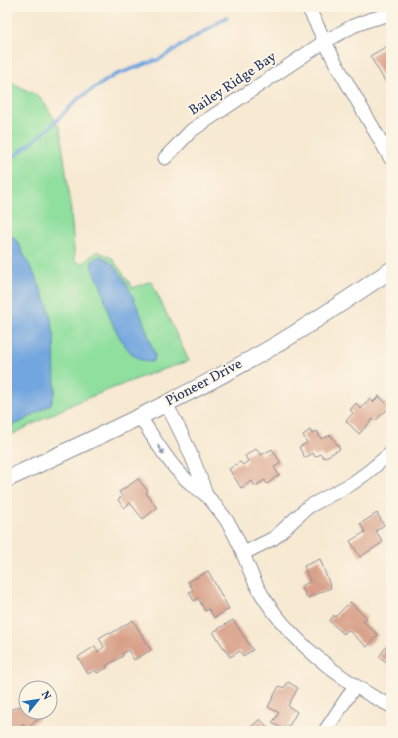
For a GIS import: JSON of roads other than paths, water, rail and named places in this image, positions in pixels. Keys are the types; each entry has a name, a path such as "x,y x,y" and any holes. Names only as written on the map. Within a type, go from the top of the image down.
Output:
{"street":[{"path":"308,7 324,42 391,159"},
{"name":"Bailey Ridge Bay","path":"165,158 192,130 324,42 352,26 391,14"},
{"name":"Pioneer Drive","path":"7,479 140,417 262,353 328,312 391,270"},
{"path":"166,404 189,448 206,495"},
{"path":"140,417 164,455 188,482 206,495 226,519 244,553 256,585 275,614 330,667 355,686 391,706"},
{"path":"244,553 274,538 308,507 352,483 391,453"},
{"path":"325,731 355,686"}],"water":[{"path":"7,231 17,241 37,280 48,306 54,334 55,391 51,404 23,421 7,428"},
{"path":"101,256 108,260 116,268 130,291 155,356 154,360 151,362 137,358 131,353 121,339 110,318 101,287 91,266 94,259"}],"waterway":[{"path":"7,162 46,131 79,98 115,75 160,59 227,17"}]}
